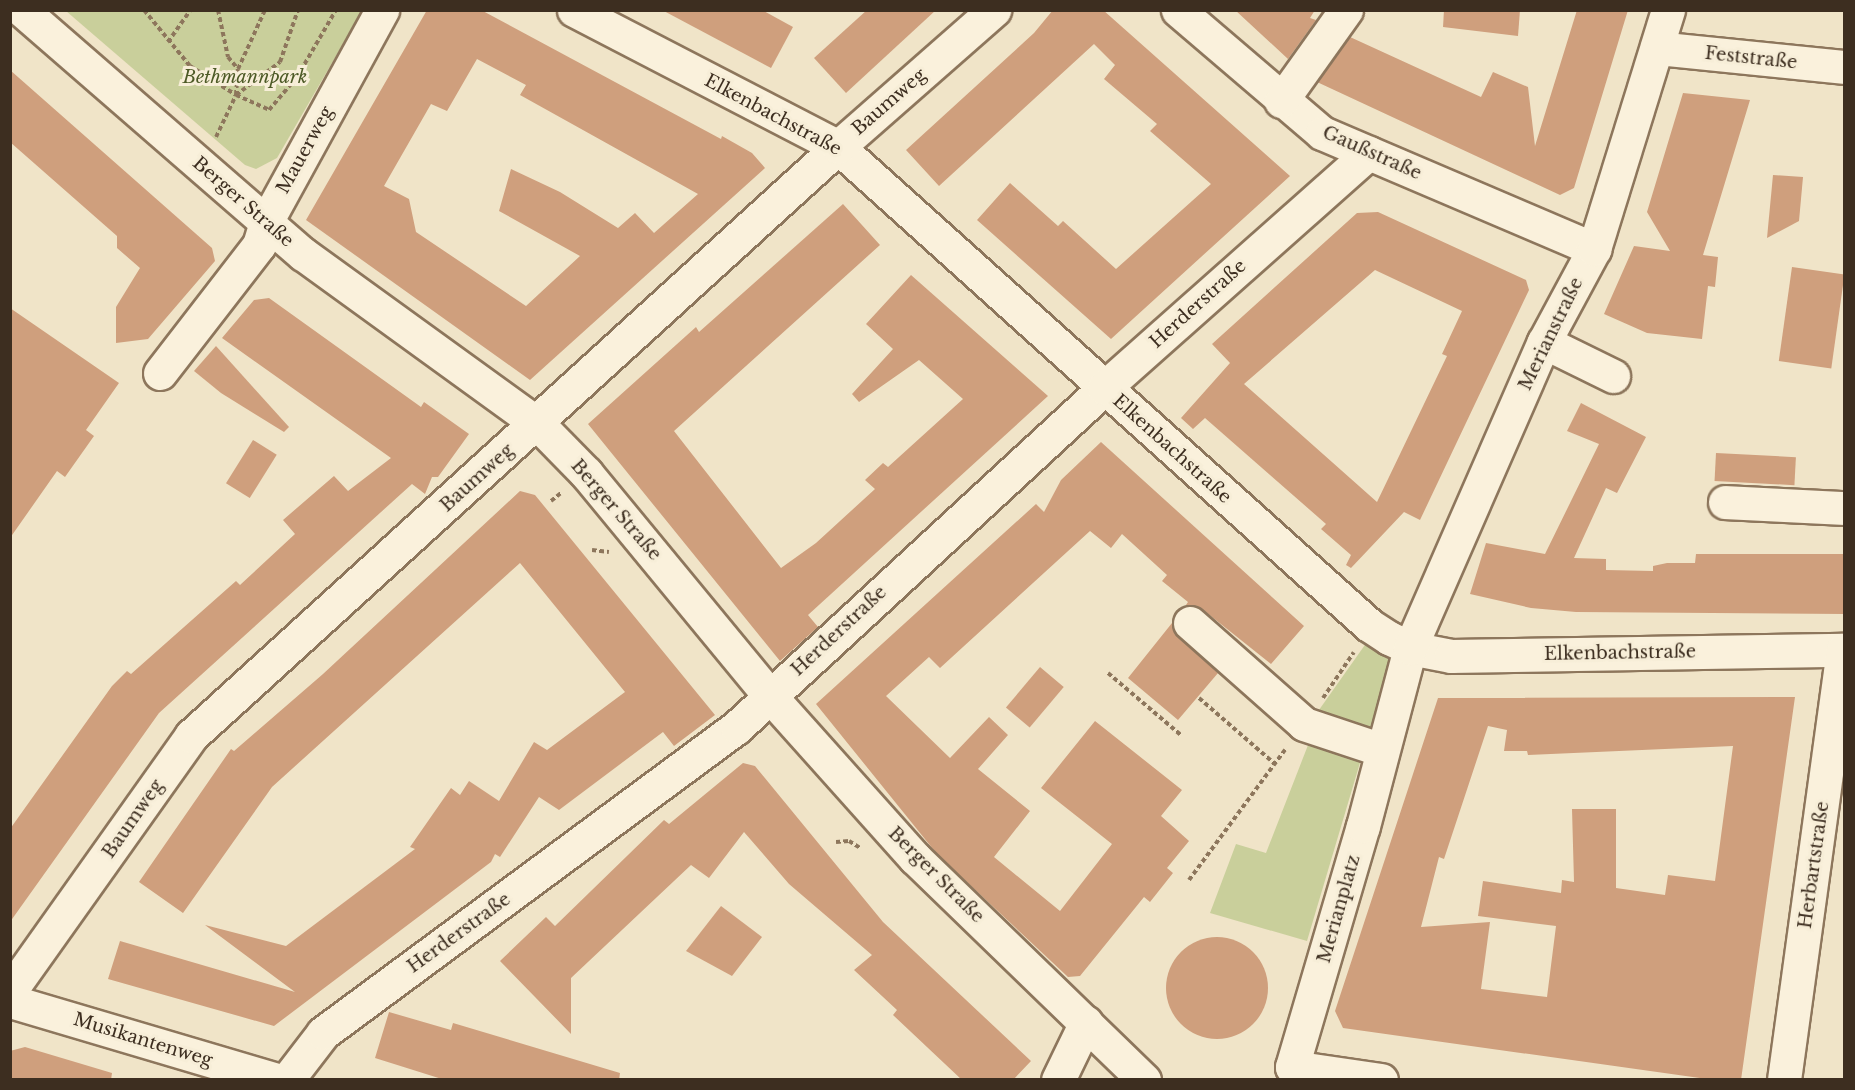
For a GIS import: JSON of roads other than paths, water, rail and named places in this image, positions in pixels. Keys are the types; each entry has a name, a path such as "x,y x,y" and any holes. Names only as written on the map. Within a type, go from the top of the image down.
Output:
{"street":[{"name":"Mauerweg","path":"160,373 246,267 259,245 266,222 382,10"},
{"name":"Elkenbachstraße","path":"574,10 838,147 1372,627 1410,648 1451,656 1844,650"},
{"name":"Baumweg","path":"10,991 191,736 537,424 838,147 994,10"},
{"name":"Gaußstraße","path":"1178,10 1281,101 1322,133 1594,249"},
{"path":"1281,101 1346,10"},
{"name":"Merianstraße","path":"1410,648 1544,342 1594,249 1668,10"},
{"name":"Berger Straße","path":"19,14 303,254 537,424 655,554 770,696 915,858 1144,1080"},
{"name":"Feststraße","path":"1657,48 1845,67"},
{"name":"Herderstraße","path":"287,1080 323,1033 737,727 1104,388 1369,153"},
{"path":"1544,342 1613,376"},
{"path":"1725,502 1845,508"},
{"path":"1190,623 1304,724 1382,750"},
{"name":"Merianplatz","path":"1381,1080 1292,1067 1410,648"},
{"name":"Herbartstraße","path":"1784,1080 1844,650"},
{"name":"Musikantenweg","path":"10,1001 276,1080"},
{"path":"1058,1080 1086,1022"}],"park label":[{"name":"Bethmannpark","path":"245,77"}]}
